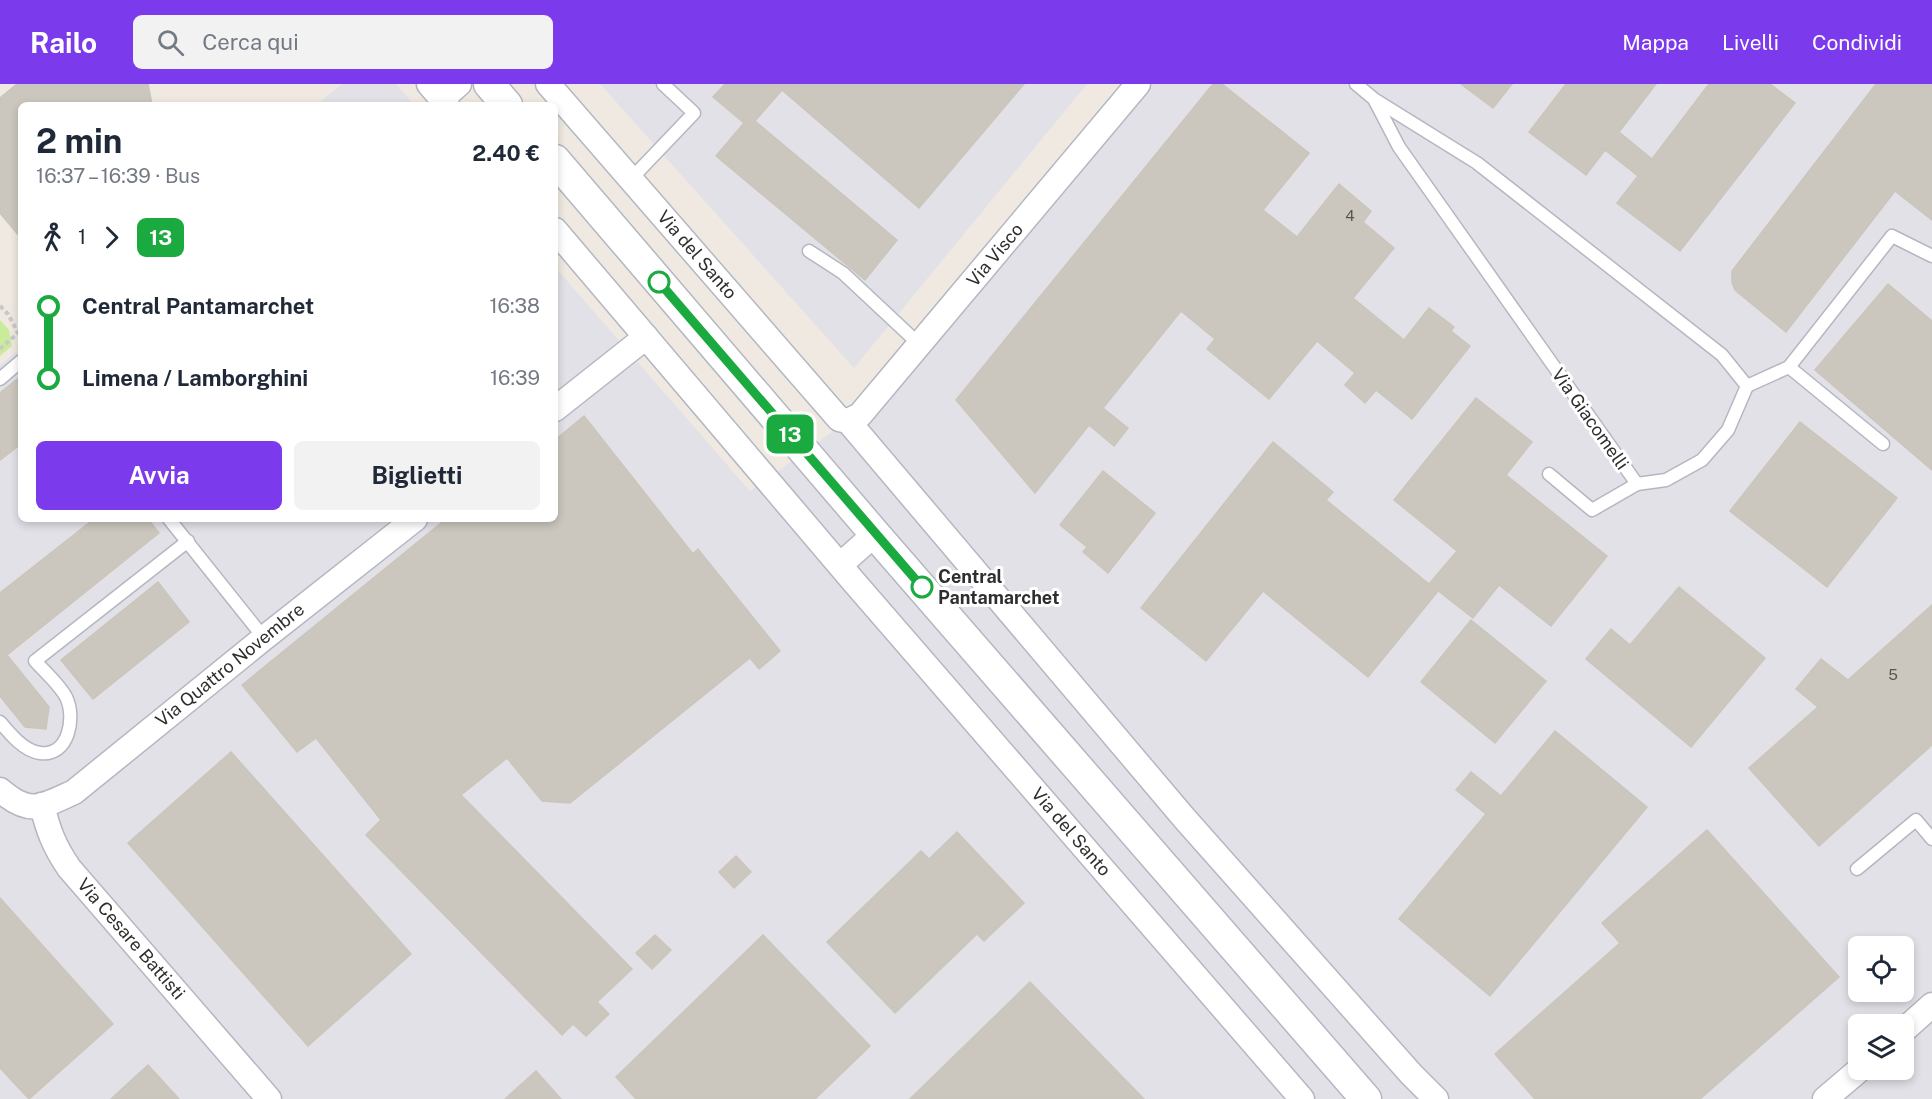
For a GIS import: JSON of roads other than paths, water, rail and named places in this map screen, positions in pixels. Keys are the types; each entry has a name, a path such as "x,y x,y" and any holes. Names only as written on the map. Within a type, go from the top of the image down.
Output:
{"street":[{"path":"489,84 504,102"},
{"name":"Via del Santo","path":"548,84 839,419 848,421 1185,819 1411,1074 1436,1099"},
{"name":"Via Visco","path":"848,421 860,415 1138,84"},
{"path":"558,164 875,534 1366,1099"},
{"name":"Via del Santo","path":"558,234 840,565 1302,1099"},
{"path":"558,407 646,337"},
{"name":"Via Quattro Novembre","path":"42,805 74,792 411,522"},
{"path":"840,565 875,534"},
{"path":"0,790 14,802 28,807 42,805"},
{"name":"Via Cesare Battisti","path":"42,805 55,848 69,868 269,1099"},
{"path":"1914,1021 1932,1005"},
{"path":"1825,1099 1848,1079"}],"lane":[{"path":"631,179 694,113 663,84"},
{"name":"Via Giacomelli","path":"1356,84 1374,99 1477,163 1722,355 1747,386 1728,430 1702,460 1666,480 1637,484 1399,147 1374,99"},
{"path":"1747,386 1789,367 1892,236 1932,256"},
{"path":"809,251 843,273 920,345"},
{"path":"0,379 18,364"},
{"path":"1789,367 1883,444"},
{"path":"1549,474 1592,510 1637,484"},
{"path":"172,522 264,638"},
{"path":"0,723 29,749 41,753 52,752 63,744 69,732 70,713 66,697 35,661 188,541"},
{"path":"1857,869 1916,820 1932,839"}],"place":[{"name":"Central Pantamarchet","path":"922,587"}]}
